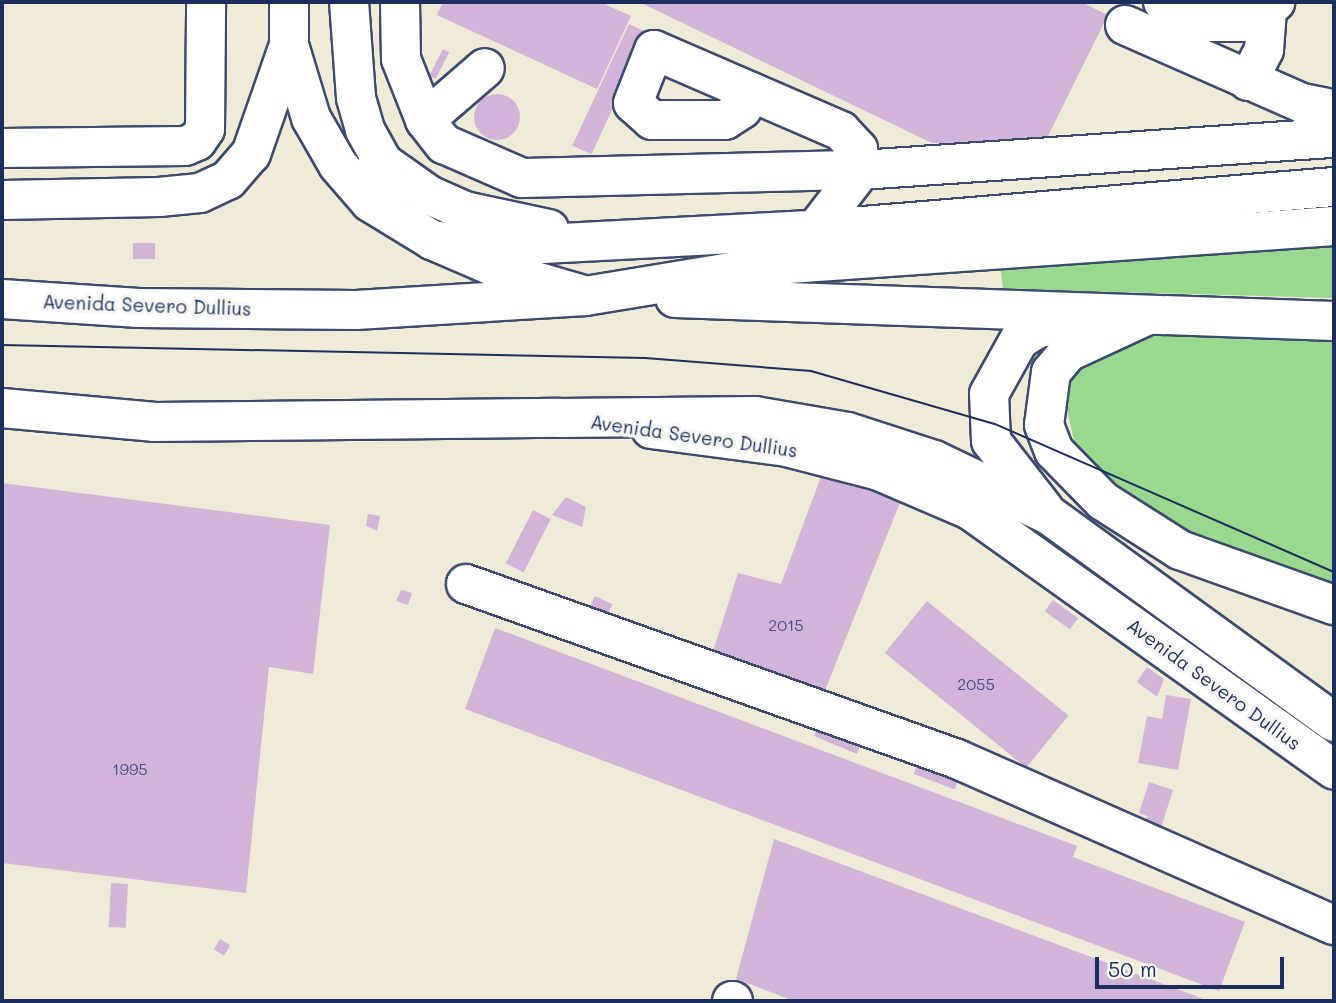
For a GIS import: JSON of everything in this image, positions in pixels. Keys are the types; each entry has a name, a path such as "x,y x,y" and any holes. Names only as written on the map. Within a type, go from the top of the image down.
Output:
{"main road":[{"path":"2,148 185,146 197,141 205,129 206,2"},
{"path":"289,2 289,45 311,118 338,165 370,202 432,240 511,274 586,296 1156,311 1330,321"},
{"path":"400,2 401,59 425,120 454,150 522,178 861,170 1334,138"},
{"path":"1163,2 1208,22 1242,22 1271,6"},
{"path":"1248,80 1264,50 1271,6"},
{"path":"349,20 356,98 379,159 432,240 485,247 815,230 1334,187"},
{"path":"1125,25 1312,107 1334,109"},
{"path":"2,201 159,197 200,193 228,180 251,154 289,45"},
{"path":"425,120 485,68"},
{"path":"751,92 841,131 858,149 861,170 815,230"},
{"path":"379,159 429,195 465,211 617,241"},
{"path":"586,296 774,265 1334,226"},
{"name":"Avenida Severo Dullius","path":"2,299 139,308 356,310 586,296"},
{"path":"1049,515 991,441 989,394 1006,356 1038,328 1156,311"},
{"path":"1156,311 1068,352 1051,372 1044,425 1054,451 1103,501 1180,550 1334,605"},
{"name":"Avenida Severo Dullius","path":"2,408 155,422 559,418 787,447 879,471 970,510 1334,770"},
{"path":"559,418 742,416 848,432 934,460 1049,515 1334,722"},
{"path":"466,584 957,759 1334,925"}],"green space":[{"path":"1334,206 1334,298 1003,289 997,241"},
{"path":"1164,322 1274,328 1334,342 1334,593 1202,548 1123,502 1078,456 1064,399 1081,359"}],"building":[{"path":"443,2 600,2 631,16 597,89 437,15"},
{"path":"639,2 1081,2 1108,15 1045,142 932,143"},
{"path":"629,24 648,33 591,154 572,145"},
{"path":"443,49 449,52 436,79 429,76"},
{"path":"497,94 513,101 520,117 513,133 497,140 481,133 474,117 481,101"},
{"path":"133,243 155,243 155,259 133,259"},
{"path":"822,474 901,500 818,708 708,667 738,573 781,584"},
{"path":"2,483 330,525 313,674 269,667 246,893 2,863"},
{"path":"566,497 586,507 582,527 552,515"},
{"path":"533,510 551,519 524,573 506,563"},
{"path":"368,514 380,516 377,531 366,526"},
{"path":"401,590 412,593 408,605 396,601"},
{"path":"595,596 612,604 602,626 585,618"},
{"path":"1053,600 1078,618 1070,630 1045,611"},
{"path":"927,601 1068,716 1026,768 885,653"},
{"path":"495,628 1077,846 1073,857 1245,922 1219,991 465,709"},
{"path":"1147,667 1164,679 1157,697 1137,682"},
{"path":"1166,695 1191,699 1178,770 1138,763 1147,716 1162,719"},
{"path":"818,725 865,733 857,754 814,736"},
{"path":"920,757 961,773 955,790 914,774"},
{"path":"1149,782 1173,790 1159,834 1143,828 1147,816 1139,813"},
{"path":"774,839 1209,1001 794,1001 736,979"},
{"path":"111,883 128,884 126,928 109,927"},
{"path":"220,939 230,945 224,955 214,949"}],"tram line":[{"path":"2,345 645,358 811,371 995,424 1334,572"}]}
